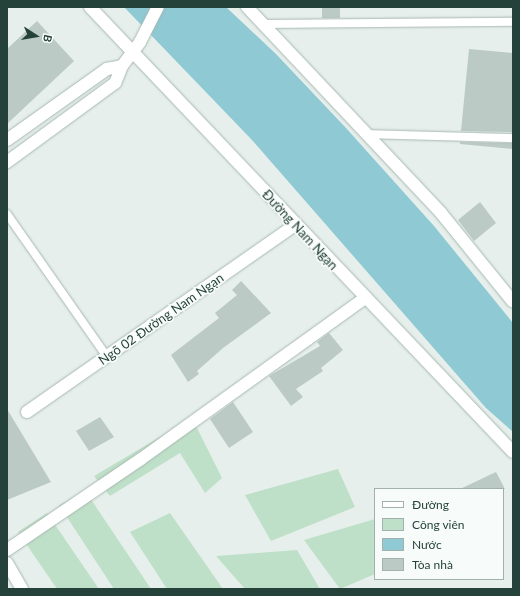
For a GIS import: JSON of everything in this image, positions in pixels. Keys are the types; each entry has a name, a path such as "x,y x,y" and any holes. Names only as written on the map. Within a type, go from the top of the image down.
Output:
{"street":[{"name":"Đường Nam Ngạn","path":"90,7 137,47 295,225 364,299 513,452"},
{"path":"7,162 115,83 122,66 137,47 158,7"},
{"path":"247,7 266,24 441,213 513,302"},
{"path":"7,140 107,69 122,66"},
{"name":"Ngõ 02 Đường Nam Ngạn","path":"28,412 295,225"},
{"path":"7,550 140,459 364,299"},
{"path":"8,569 22,589"}],"lane":[{"path":"266,24 513,22"},
{"path":"368,134 513,138"},
{"path":"7,214 107,356"}],"green space":[{"path":"192,418 222,478 205,493 180,453 110,496 94,476"},
{"path":"338,469 355,507 271,541 245,495"},
{"path":"86,492 151,589 114,589 59,505"},
{"path":"47,513 99,589 57,589 18,532"},
{"path":"170,513 223,589 167,589 130,532"},
{"path":"374,519 374,574 340,589 304,540"},
{"path":"297,550 320,589 245,589 216,556"}],"water":[{"path":"124,7 226,7 276,54 346,128 434,226 513,323 513,432 486,408 252,140"}],"building":[{"path":"322,7 340,7 340,18 322,18"},
{"path":"37,21 74,61 7,124 7,49"},
{"path":"469,49 513,53 513,132 461,131"},
{"path":"460,142 513,143 513,149 460,144"},
{"path":"480,202 496,223 474,241 458,220"},
{"path":"241,281 271,313 223,348 197,371 199,374 188,382 171,355 219,318 215,313 237,295 232,290"},
{"path":"329,333 343,350 321,368 323,371 296,389 303,397 291,406 269,376 320,346 317,342"},
{"path":"233,402 253,432 229,448 210,419"},
{"path":"7,409 51,482 7,500"},
{"path":"100,417 114,437 89,451 76,431"},
{"path":"496,472 505,489 504,488 462,488"}]}
